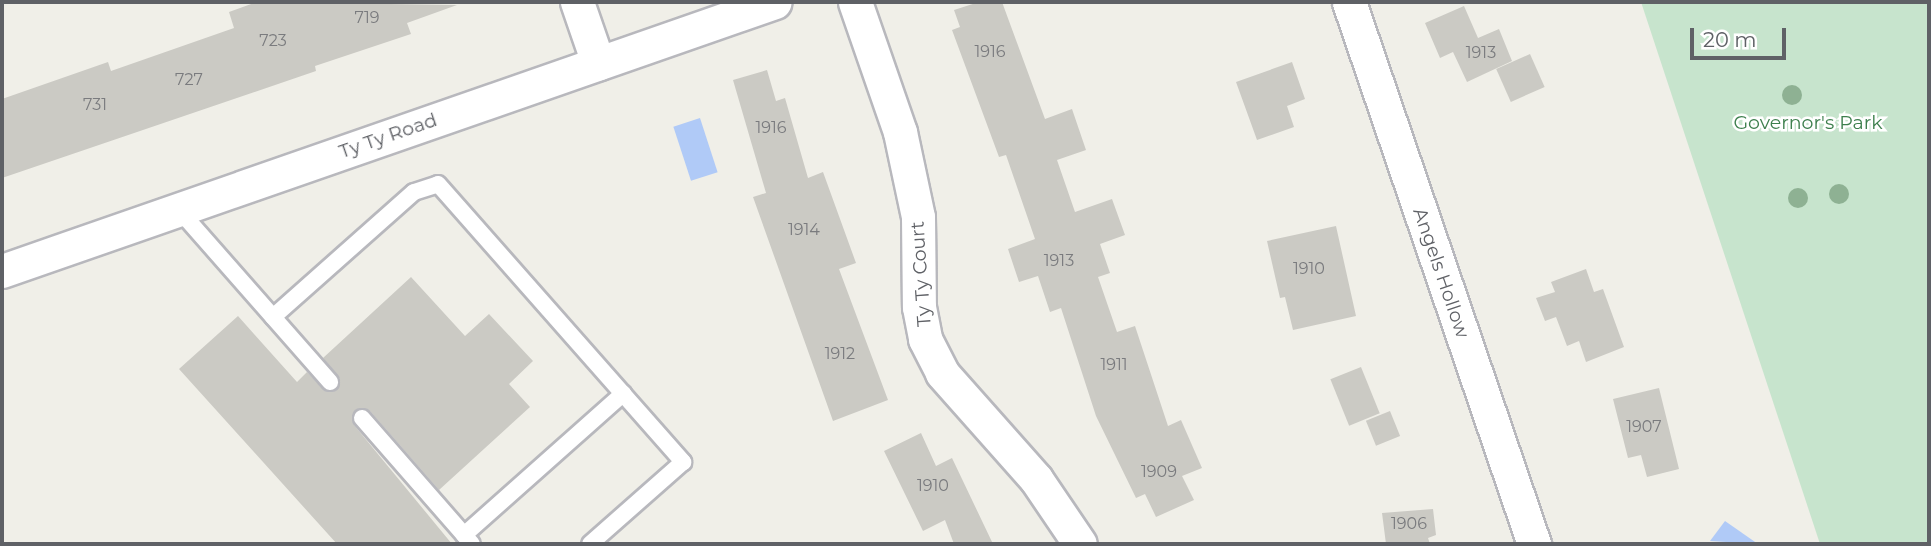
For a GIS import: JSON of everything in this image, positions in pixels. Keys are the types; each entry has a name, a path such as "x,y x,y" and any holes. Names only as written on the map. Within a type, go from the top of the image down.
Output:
{"street":[{"path":"577,2 598,63"},
{"name":"Ty Ty Road","path":"2,271 775,2"},
{"name":"Ty Ty Court","path":"855,2 900,132 918,217 919,307 925,339 942,373 1036,479 1080,544"},
{"name":"Angels Hollow","path":"1349,2 1534,544"}],"lane":[{"path":"273,317 414,192 438,184 683,462 590,544"},
{"path":"179,210 330,382"},
{"path":"362,418 468,540 623,394"}],"green space":[{"name":"Governor's Park","path":"1641,2 1929,2 1929,544 1820,544"}],"water":[{"path":"700,118 718,172 691,181 673,127"},
{"path":"1725,521 1758,544 1710,541"}],"building":[{"path":"257,2 457,5 407,23 411,34 315,66 316,71 2,178 2,99 108,62 111,71 234,28 229,12"},
{"path":"979,2 1002,2 1045,119 1072,109 1086,150 1057,160 1075,212 1112,199 1125,235 1100,244 1110,273 1098,277 1117,332 1135,326 1168,426 1181,420 1202,468 1182,476 1194,500 1156,517 1145,494 1136,498 1096,416 1061,308 1050,312 1038,276 1019,282 1008,249 1035,239 1006,155 999,157 952,30 960,27 954,10"},
{"path":"1464,6 1478,38 1499,29 1512,61 1467,82 1453,52 1440,58 1425,23"},
{"path":"1530,54 1545,87 1511,102 1496,69"},
{"path":"1292,62 1305,99 1287,106 1294,127 1257,140 1236,82"},
{"path":"767,70 776,101 785,98 808,178 823,172 856,263 839,269 888,400 833,421 753,197 766,193 733,80"},
{"path":"1336,226 1356,316 1293,330 1285,297 1280,298 1267,241"},
{"path":"1586,269 1594,292 1603,289 1624,347 1586,362 1579,341 1567,346 1556,317 1545,321 1536,298 1555,292 1551,282"},
{"path":"411,277 465,336 489,314 533,361 509,384 530,407 439,490 370,411 356,410 354,425 452,544 337,544 179,369 238,316 297,382 307,372 323,389 333,392 340,379 323,358"},
{"path":"1361,367 1380,413 1349,426 1330,379"},
{"path":"1659,388 1679,469 1647,477 1641,455 1628,458 1613,399"},
{"path":"1390,411 1400,436 1376,446 1366,421"},
{"path":"921,433 936,466 952,458 993,544 954,544 945,520 923,531 884,451"},
{"path":"1433,509 1436,535 1428,538 1430,544 1386,544 1382,513"}]}
